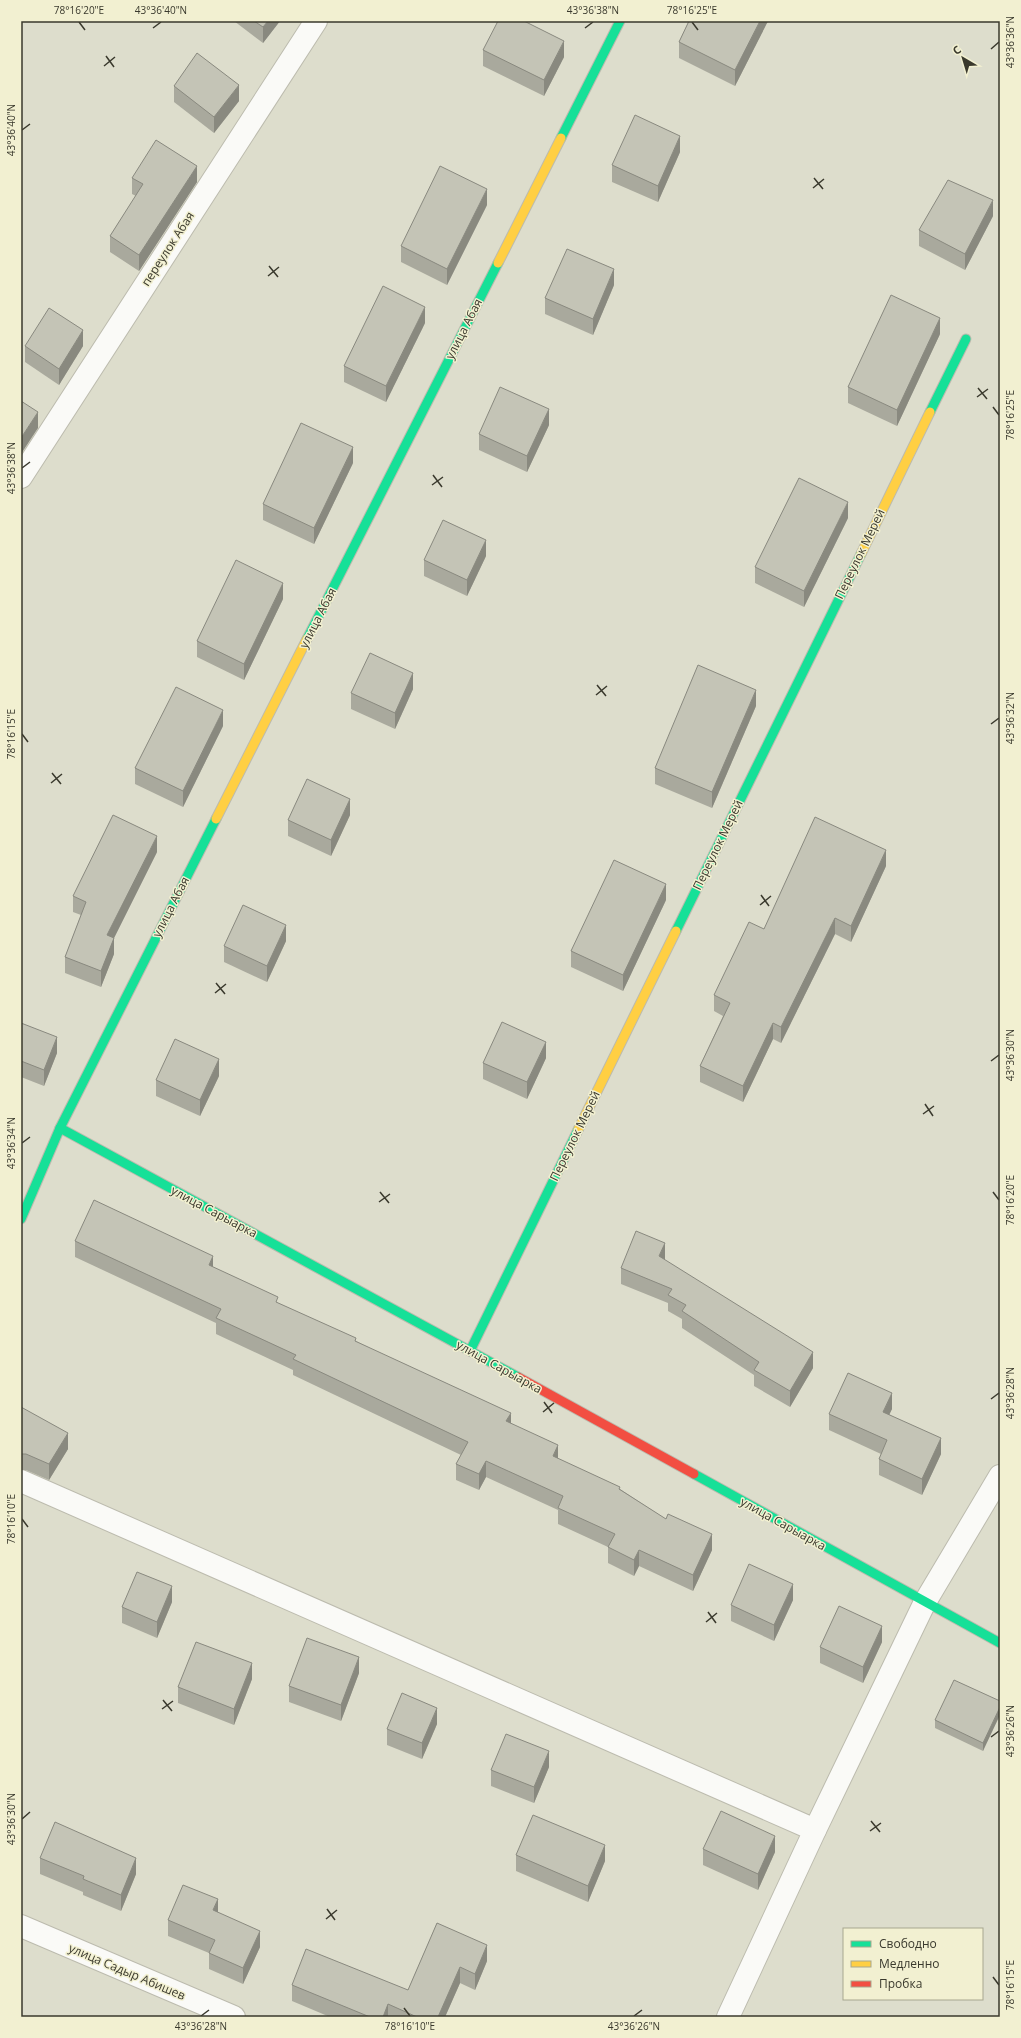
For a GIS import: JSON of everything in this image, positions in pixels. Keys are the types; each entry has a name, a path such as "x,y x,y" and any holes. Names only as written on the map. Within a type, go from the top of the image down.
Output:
{"street":[{"name":"переулок Абая","path":"21,477 316,21"},
{"name":"улица Абая","path":"21,1219 60,1128 620,21"},
{"name":"Переулок Мерей","path":"470,1351 966,339"},
{"name":"улица Сарыарка","path":"60,1128 470,1351 1000,1644"},
{"path":"728,2017 815,1830 925,1602 1000,1476"},
{"path":"21,1481 815,1830"},
{"name":"улица Садыр Абишев","path":"21,1926 191,2009 234,2017"}],"building":[{"path":"254,21 268,21 263,27"},
{"path":"498,21 524,21 564,41 544,80 483,50"},
{"path":"689,21 760,21 735,70 679,42"},
{"path":"197,53 239,85 214,117 174,86"},
{"path":"635,115 680,136 658,186 612,165"},
{"path":"156,140 197,166 139,255 110,236 143,184 132,178"},
{"path":"440,166 487,189 447,269 401,246"},
{"path":"948,180 993,200 965,254 919,230"},
{"path":"567,249 614,269 593,319 545,298"},
{"path":"383,286 425,307 386,386 344,366"},
{"path":"891,295 940,318 897,410 848,387"},
{"path":"49,308 83,330 59,369 25,346"},
{"path":"500,387 549,409 527,456 479,434"},
{"path":"21,401 38,412 21,438"},
{"path":"301,423 353,447 314,528 263,504"},
{"path":"799,478 848,502 804,591 755,567"},
{"path":"443,520 486,540 467,580 424,560"},
{"path":"236,560 283,583 244,664 197,641"},
{"path":"370,653 413,673 395,713 351,693"},
{"path":"698,665 756,690 712,792 655,768"},
{"path":"176,687 223,710 183,791 135,768"},
{"path":"307,779 350,799 331,840 288,820"},
{"path":"113,815 157,836 107,935 114,938 101,971 65,957 86,902 73,896"},
{"path":"815,817 886,850 851,926 835,918 781,1027 773,1023 743,1086 700,1066 730,1003 714,995 749,922 764,929"},
{"path":"614,860 666,884 623,975 571,951"},
{"path":"243,905 286,925 267,966 224,946"},
{"path":"502,1022 546,1042 527,1082 483,1063"},
{"path":"21,1023 57,1037 44,1070 21,1061"},
{"path":"175,1039 219,1059 200,1100 156,1080"},
{"path":"94,1200 213,1256 209,1265 278,1297 276,1302 356,1338 355,1341 511,1413 506,1421 558,1445 553,1456 620,1487 619,1489 666,1519 668,1514 712,1534 693,1575 639,1550 634,1560 608,1547 615,1534 558,1508 563,1496 486,1461 479,1474 456,1464 468,1442 293,1359 296,1355 216,1318 221,1309 75,1241"},
{"path":"636,1231 665,1243 659,1256 813,1352 790,1391 754,1370 759,1362 682,1311 686,1305 668,1295 672,1289 621,1268"},
{"path":"848,1373 892,1393 883,1412 941,1438 922,1479 879,1459 887,1440 829,1414"},
{"path":"21,1407 68,1433 49,1464 26,1454 21,1454"},
{"path":"749,1564 793,1584 774,1625 731,1605"},
{"path":"137,1572 172,1586 157,1622 122,1607"},
{"path":"839,1606 882,1626 863,1667 820,1647"},
{"path":"307,1638 359,1657 341,1705 289,1686"},
{"path":"196,1642 252,1663 234,1709 178,1687"},
{"path":"954,1680 1000,1701 1000,1707 983,1743 935,1720"},
{"path":"402,1693 437,1708 422,1743 387,1729"},
{"path":"506,1734 549,1751 534,1787 491,1770"},
{"path":"721,1811 775,1836 758,1874 703,1849"},
{"path":"533,1815 605,1845 588,1886 516,1855"},
{"path":"55,1822 136,1858 121,1895 83,1879 84,1876 40,1858"},
{"path":"183,1885 218,1899 213,1910 260,1931 243,1968 209,1953 215,1940 168,1920"},
{"path":"437,1923 487,1945 475,1974 460,1967 438,2017 417,2017 388,2004 383,2017 370,2017 292,1985 306,1949 408,1990"}],"traffic: fast":[{"path":"561,138 620,21"},
{"path":"307,639 498,263"},
{"path":"930,412 966,339"},
{"path":"676,931 861,554"},
{"path":"21,1219 60,1128 216,819"},
{"path":"60,1128 518,1377"},
{"path":"470,1351 578,1130"},
{"path":"694,1474 1000,1643"}],"traffic: slow":[{"path":"498,263 561,138"},
{"path":"861,554 930,412"},
{"path":"216,819 307,639"},
{"path":"578,1130 676,931"}],"traffic: jam":[{"path":"518,1377 694,1474"}]}
